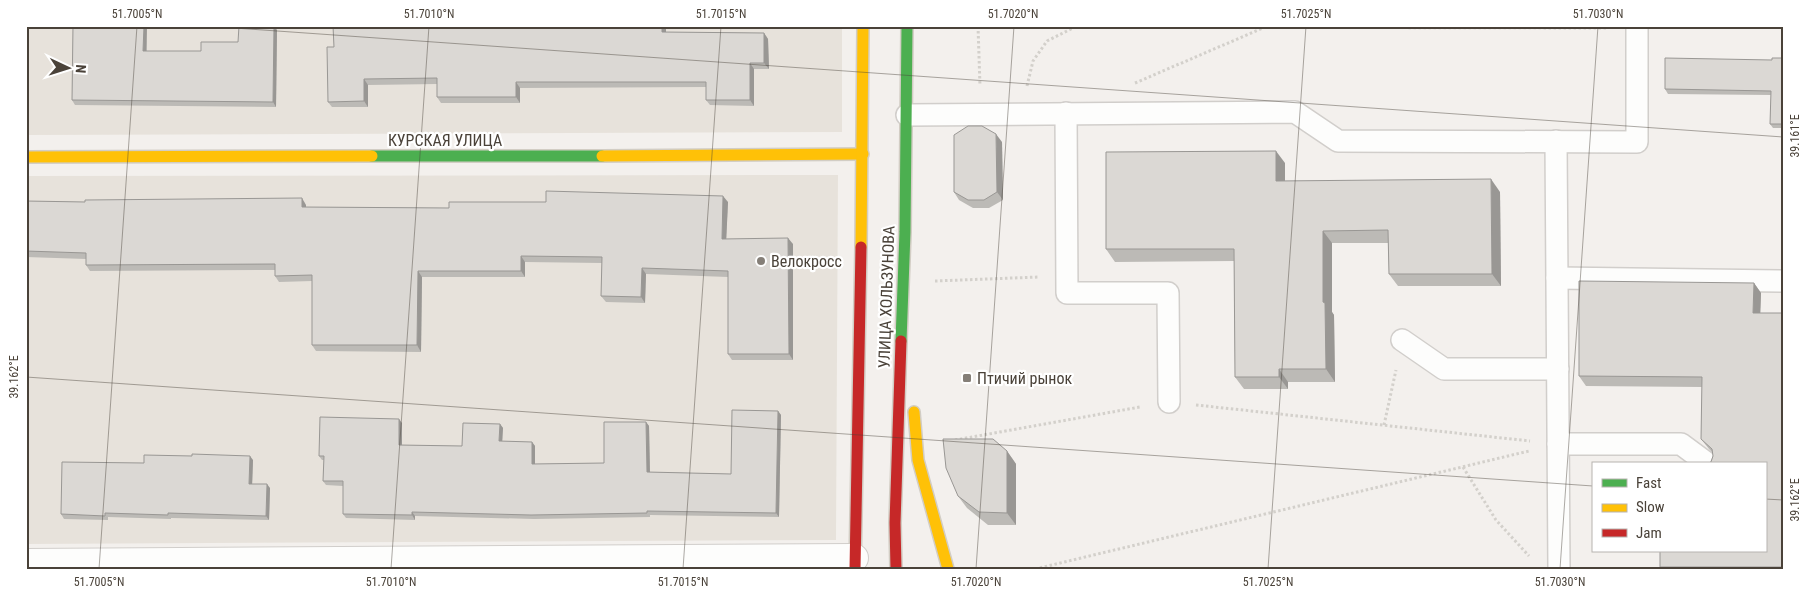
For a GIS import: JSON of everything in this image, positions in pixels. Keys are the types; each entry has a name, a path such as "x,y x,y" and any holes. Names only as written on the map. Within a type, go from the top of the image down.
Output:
{"main road":[{"name":"УЛИЦА ХОЛЬЗУНОВА","path":"854,564 863,154 863,26"},
{"name":"УЛИЦА ХОЛЬЗУНОВА","path":"896,569 895,523 907,114 906,26"},
{"name":"КУРСКАЯ УЛИЦА","path":"26,157 771,156 863,154"},
{"path":"903,284 911,382"},
{"path":"913,401 918,460 948,569"}],"street":[{"path":"26,563 854,564"}],"lane":[{"path":"907,114 1295,112 1338,141 1637,142 1636,27"},
{"path":"1066,112 1067,294 1168,293 1168,402"},
{"path":"1556,141 1559,569"},
{"path":"1557,278 1783,281"},
{"path":"1402,340 1444,369 1558,369"},
{"path":"1558,444 1681,444 1705,462"}],"path":[{"path":"978,26 980,113"},
{"path":"1020,113 1033,61 1047,41 1075,27 1636,27"},
{"path":"1129,85 1265,27"},
{"path":"930,281 1067,276"},
{"path":"1384,425 1402,340"},
{"path":"950,441 1168,402 1558,444"},
{"path":"1035,569 1558,444"},
{"path":"1463,466 1496,520 1534,562"}],"shaded area":[{"path":"26,26 842,26 842,132 26,135"},
{"path":"838,175 836,540 26,544 26,176"}],"building":[{"path":"73,26 144,26 143,51 201,51 201,42 238,42 239,26 274,26 273,102 72,100"},
{"path":"333,26 662,26 662,32 764,33 764,63 750,63 750,100 706,100 706,82 516,82 516,97 437,97 437,78 364,79 364,101 328,102 327,47 334,47"},
{"path":"1665,58 1772,60 1772,58 1783,58 1783,124 1770,124 1771,91 1665,89"},
{"path":"968,126 982,126 996,134 997,192 984,200 968,200 954,192 954,135"},
{"path":"1276,151 1276,181 1491,179 1492,274 1389,274 1388,230 1323,231 1323,302 1325,303 1326,369 1279,369 1279,377 1235,377 1234,249 1106,249 1106,152"},
{"path":"546,191 723,196 722,239 788,238 789,354 728,354 728,271 642,268 641,297 601,296 602,257 521,256 521,271 418,271 417,345 312,345 312,275 275,276 275,264 86,265 86,253 26,251 26,201 85,202 85,200 302,198 302,207 449,208 449,202 546,202"},
{"path":"1579,281 1754,283 1753,313 1783,313 1783,567 1660,567 1660,552 1766,552 1766,462 1711,462 1713,456 1712,449 1701,439 1702,377 1579,376"},
{"path":"732,410 778,411 776,513 647,511 647,513 531,515 412,512 412,515 343,514 343,481 323,481 324,456 319,456 320,417 399,419 399,445 462,446 463,423 500,424 499,441 532,442 532,464 604,463 604,422 646,422 647,472 731,474"},
{"path":"943,439 993,439 1007,451 1007,513 979,512 958,496 946,468"},
{"path":"192,454 250,456 249,484 267,484 266,516 168,513 168,515 105,513 105,516 61,514 62,462 144,463 144,455 192,456"}],"traffic: fast":[{"path":"901,341 905,232 907,26"},
{"path":"372,156 602,156"}],"traffic: slow":[{"path":"861,247 863,26"},
{"path":"602,156 863,154"},
{"path":"26,157 372,156"},
{"path":"914,412 918,460 948,569"}],"traffic: jam":[{"path":"855,569 861,247"},
{"path":"896,569 895,523 901,341"}],"place":[{"name":"Велокросс","path":"761,261"},
{"name":"Птичий рынок","path":"967,378"}]}
